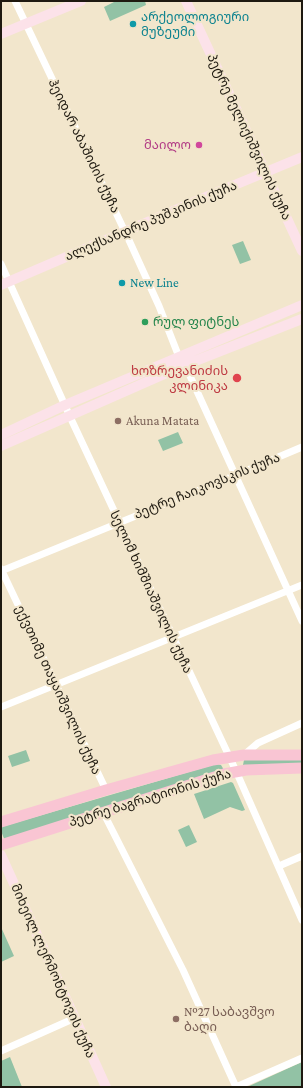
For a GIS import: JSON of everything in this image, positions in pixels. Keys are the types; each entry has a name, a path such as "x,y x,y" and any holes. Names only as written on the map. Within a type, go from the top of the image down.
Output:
{"main road":[{"name":"პეტრე ბაგრატიონის ქუჩა","path":"1,822 106,790 228,757 244,755 302,755"},
{"name":"პეტრე ბაგრატიონის ქუჩა","path":"1,845 236,771 302,768"}],"street":[{"name":"ჰეიდარ აბაშიძის ქუჩა","path":"15,1 125,232 182,361 236,475 302,621"},
{"path":"1,34 81,1"},
{"name":"პეტრე მელიქიშვილის ქუჩა","path":"186,1 302,251"},
{"name":"ალექსანდრე პუშკინის ქუჩა","path":"5,284 302,157"},
{"name":"სელიმ ხიმშიაშვილის ქუჩა","path":"1,264 5,284 70,415 228,757 236,771 302,920"},
{"path":"1,446 302,305"},
{"path":"1,435 65,405 182,361 302,319"},
{"name":"პეტრე ჩაიკოვსკის ქუჩა","path":"1,570 302,447"},
{"name":"ექვთიმე თაყაიშვილის ქუჩა","path":"1,570 106,790"},
{"path":"1,707 302,585"},
{"path":"244,755 258,742 302,723"},
{"path":"103,812 183,970 236,1087 302,1058"},
{"name":"მიხეილ ლერმონტოვის ქუჩა","path":"1,855 106,1087"},
{"path":"279,866 302,856"},
{"path":"1,1051 75,1018"}],"green space":[{"path":"116,1 145,1 146,5 110,21 104,7"},
{"path":"243,241 251,260 240,264 232,245"},
{"path":"178,432 183,443 163,451 158,440"},
{"path":"26,750 30,761 12,767 8,756"},
{"path":"244,760 302,760 302,763 245,766 243,765"},
{"path":"216,764 221,765 224,770 5,841 1,831 1,827"},
{"path":"231,782 233,783 245,810 242,811 230,807 204,819 194,794"},
{"path":"189,825 197,842 186,847 178,830"},
{"path":"1,927 14,956 1,962"},
{"path":"10,1057 22,1087 1,1087 1,1061"},
{"path":"302,1062 302,1087 247,1087"}],"place":[{"name":"არქეოლოგიური მუზეუმი","path":"133,24"},
{"name":"მაილო","path":"199,145"},
{"name":"New Line","path":"122,283"},
{"name":"რულ ფიტნეს","path":"145,322"},
{"name":"ხოზრევანიძის კლინიკა","path":"237,378"},
{"name":"Akuna Matata","path":"118,421"},
{"name":"№27 საბავშვო ბაღი","path":"176,1019"}]}
